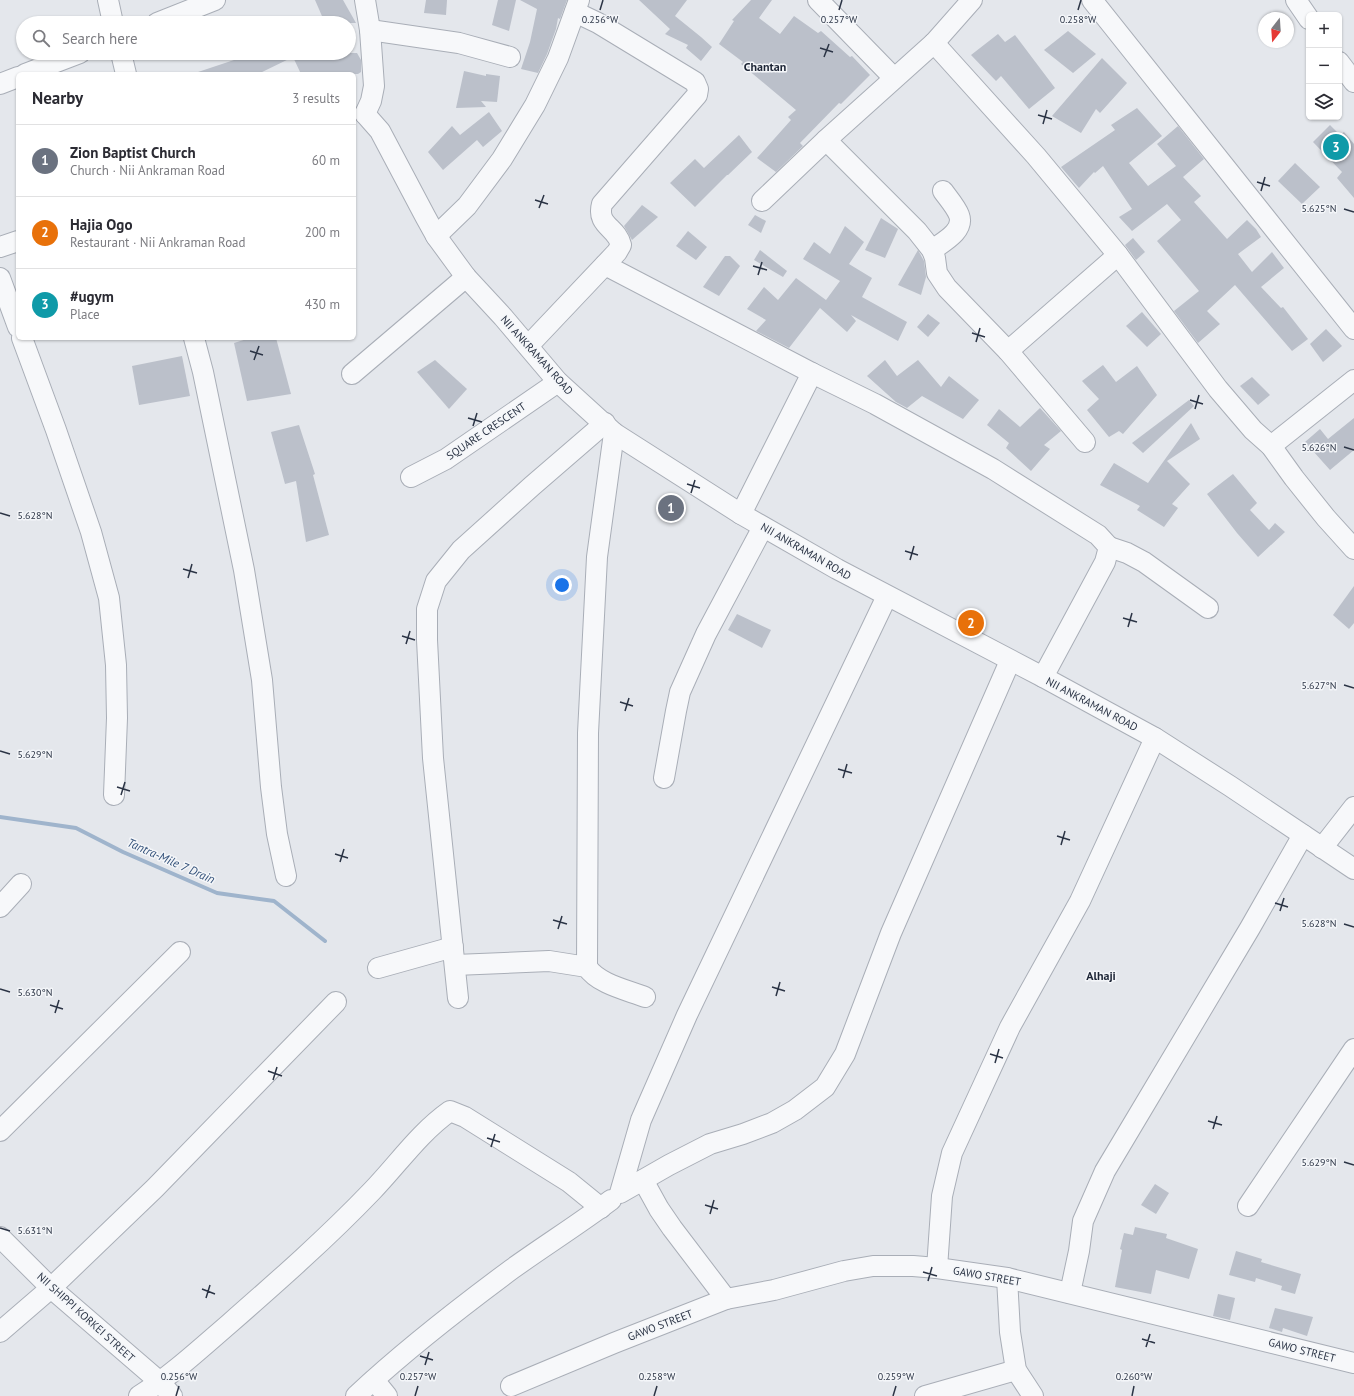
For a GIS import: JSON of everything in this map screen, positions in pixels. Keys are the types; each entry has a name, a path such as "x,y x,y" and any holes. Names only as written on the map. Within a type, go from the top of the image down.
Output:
{"street":[{"path":"108,0 111,16"},
{"path":"175,16 215,0"},
{"path":"359,113 371,101 374,86 370,30 366,0"},
{"path":"818,0 894,78"},
{"path":"762,202 826,140 934,43 972,0"},
{"path":"1092,0 1354,329"},
{"path":"1296,0 1306,15"},
{"path":"436,236 468,206 502,159 535,105 558,58 577,6 598,23 695,82 698,89 697,95 602,204 600,212 602,220 619,238 621,245 617,252 528,346"},
{"path":"370,30 459,43 510,57"},
{"path":"934,43 1036,156 1118,255 1218,389 1253,430 1271,446 1308,495 1354,549"},
{"path":"30,72 62,60"},
{"path":"123,60 126,72"},
{"path":"1342,66 1354,82"},
{"path":"0,84 16,78"},
{"name":"NII ANKRAMAN ROAD","path":"359,113 380,130 436,236 466,277 558,382 609,428 763,527 887,596 1043,677 1155,738 1230,786 1354,870"},
{"path":"826,140 917,231 932,250 935,258 937,273 946,288 1008,351 1085,442"},
{"path":"932,250 956,231 960,222 959,214 942,191"},
{"path":"0,247 16,242"},
{"path":"1008,351 1118,255"},
{"path":"605,265 812,373 875,404 993,469 1098,535 1109,547 1127,553 1144,562 1208,608"},
{"path":"352,374 466,277"},
{"path":"0,278 16,322"},
{"path":"23,340 91,532 109,598 116,665 117,718 114,795"},
{"path":"195,340 203,372 244,570 262,680 271,787 277,834 286,876"},
{"path":"741,514 812,373"},
{"path":"1271,446 1354,380"},
{"name":"SQUARE CRESCENT","path":"411,477 446,459 558,382"},
{"path":"458,998 433,758 427,640 427,609 436,581 461,550 532,486 609,428"},
{"path":"609,428 597,557 589,703 588,967 591,973 603,981 645,997"},
{"path":"664,778 676,710 682,687 706,634 763,527"},
{"path":"1043,677 1105,562 1109,547"},
{"path":"620,1193 641,1120 687,1015 887,596"},
{"path":"356,1396 408,1349 464,1305 620,1193 710,1144 772,1124 795,1110 825,1087 845,1054 891,933 1010,661"},
{"path":"937,1268 942,1196 952,1153 1010,1026 1080,901 1155,738"},
{"path":"1322,848 1354,807"},
{"path":"1070,1293 1079,1251 1083,1221 1105,1171 1238,948 1303,835"},
{"path":"0,907 21,884"},
{"path":"0,1131 180,952"},
{"path":"378,968 454,956 549,961 588,967"},
{"path":"0,1332 51,1288 155,1188 336,1002"},
{"path":"1248,1206 1354,1049"},
{"path":"139,1396 166,1389 317,1245 372,1191 439,1118 450,1111 465,1117 569,1182 601,1208"},
{"path":"643,1180 667,1222 726,1299"},
{"name":"NII SHIPPI KORKEI STREET","path":"0,1237 51,1288 166,1389"},
{"name":"GAWO STREET","path":"511,1386 614,1343 726,1299 774,1290 844,1271 874,1266 913,1266 937,1268 1008,1278 1354,1363"},
{"path":"1008,1278 1010,1332 1016,1370 1033,1396"},
{"path":"925,1396 1016,1370"},
{"path":"374,1380 387,1396"}],"building":[{"path":"315,0 343,0 352,16 322,16"},
{"path":"426,0 447,0 446,15 424,13"},
{"path":"498,0 516,0 509,31 492,25"},
{"path":"520,0 567,0 560,19 558,18 556,29 547,54 538,73 521,69 530,42 537,9"},
{"path":"639,0 687,0 675,16 712,47 701,61 686,48 688,45 665,34 670,29"},
{"path":"751,0 772,0 759,18 780,34 794,16 818,33 821,31 850,57 852,56 870,75 841,104 839,103 800,143 803,146 776,172 757,158 791,120 788,117 796,110 741,64 743,62 719,44 734,21 732,20"},
{"path":"1068,31 1096,54 1073,73 1044,50"},
{"path":"998,34 1005,42 1015,35 1055,88 1029,109 1001,76 996,81 971,55"},
{"path":"357,53 361,60 361,72 358,74 356,74 356,72 300,72 294,60 356,60"},
{"path":"1102,58 1127,83 1100,113 1096,109 1081,133 1052,116"},
{"path":"234,60 287,60 262,72 198,72"},
{"path":"464,71 486,76 486,74 500,76 497,102 481,101 486,107 456,108"},
{"path":"1137,108 1162,136 1129,163 1148,186 1176,166 1157,144 1178,126 1204,159 1183,177 1201,196 1194,202 1227,239 1247,220 1256,229 1261,237 1238,254 1252,272 1272,252 1284,268 1261,287 1281,308 1283,307 1308,339 1292,351 1235,285 1207,311 1220,324 1198,343 1174,311 1199,291 1157,241 1181,220 1167,204 1132,231 1119,217 1132,209 1103,166 1095,173 1094,172 1079,188 1061,167 1115,130 1111,125"},
{"path":"489,112 502,131 483,147 477,140 443,170 428,152 452,126 460,135"},
{"path":"1330,125 1340,135 1344,132 1354,144 1354,198 1337,178 1342,172 1313,142"},
{"path":"739,135 752,152 695,207 670,183 695,159 704,168"},
{"path":"1295,163 1320,187 1302,204 1278,181"},
{"path":"642,205 658,217 632,240 624,226"},
{"path":"755,215 766,221 761,233 748,225"},
{"path":"881,218 898,229 885,258 865,250"},
{"path":"845,226 864,242 849,264 872,278 862,297 907,322 898,341 851,315 856,321 847,332 820,308 789,348 756,331 766,320 747,309 764,287 778,300 796,278 826,300 840,281 803,259 814,242 830,254"},
{"path":"688,231 707,247 696,260 676,246"},
{"path":"1133,238 1145,252 1136,260 1125,245"},
{"path":"760,250 787,271 783,277 754,260"},
{"path":"918,250 924,261 926,277 921,295 898,285"},
{"path":"725,256 730,256 740,266 719,296 703,287"},
{"path":"1142,312 1161,334 1147,347 1126,326"},
{"path":"928,314 940,323 928,337 917,327"},
{"path":"1326,329 1342,346 1323,362 1310,344"},
{"path":"244,340 277,340 291,394 247,401 234,343"},
{"path":"182,356 190,396 139,405 132,366"},
{"path":"435,360 467,389 449,409 417,372"},
{"path":"885,360 897,376 918,360 941,387 949,376 979,400 963,419 922,396 907,408 896,402 867,376"},
{"path":"1103,365 1116,382 1137,366 1157,395 1123,434 1119,431 1109,437 1087,410 1099,399 1082,381"},
{"path":"1252,377 1270,395 1258,405 1240,386"},
{"path":"1189,400 1194,406 1143,453 1132,443"},
{"path":"1040,408 1061,431 1044,445 1050,449 1031,471 1006,448 1009,443 987,425 999,409 1020,427"},
{"path":"1354,418 1354,450 1330,470 1305,442 1320,429 1328,439"},
{"path":"1191,423 1200,439 1167,461 1190,484 1172,504 1178,508 1164,527 1137,510 1140,506 1100,485 1114,463 1148,483"},
{"path":"299,425 315,474 313,475 329,535 306,542 296,481 285,484 271,432"},
{"path":"1233,474 1257,503 1250,510 1269,530 1275,523 1285,532 1258,557 1237,533 1207,494"},
{"path":"1354,586 1354,623 1349,629 1333,615"},
{"path":"737,614 771,630 762,648 728,630"},
{"path":"1155,1184 1169,1193 1156,1214 1141,1205"},
{"path":"1135,1227 1167,1234 1166,1238 1198,1249 1189,1279 1156,1270 1151,1294 1115,1287 1122,1250 1120,1249 1124,1233 1133,1235"},
{"path":"1236,1251 1262,1259 1261,1262 1301,1274 1295,1294 1281,1290 1282,1286 1256,1278 1255,1282 1229,1275"},
{"path":"1218,1294 1235,1298 1230,1320 1213,1316"},
{"path":"1275,1308 1313,1317 1307,1336 1283,1328 1282,1332 1269,1328"}],"waterway":[{"name":"Tantra-Mile 7 Drain","path":"0,817 76,828 123,852 217,893 274,901 325,941"}],"place":[{"name":"#ugym","path":"1336,147"},
{"name":"Zion Baptist Church","path":"671,508"},
{"name":"Hajia Ogo","path":"971,623"}],"district":[{"name":"Chantan","path":"765,67"},
{"name":"Alhaji","path":"1101,976"}]}
